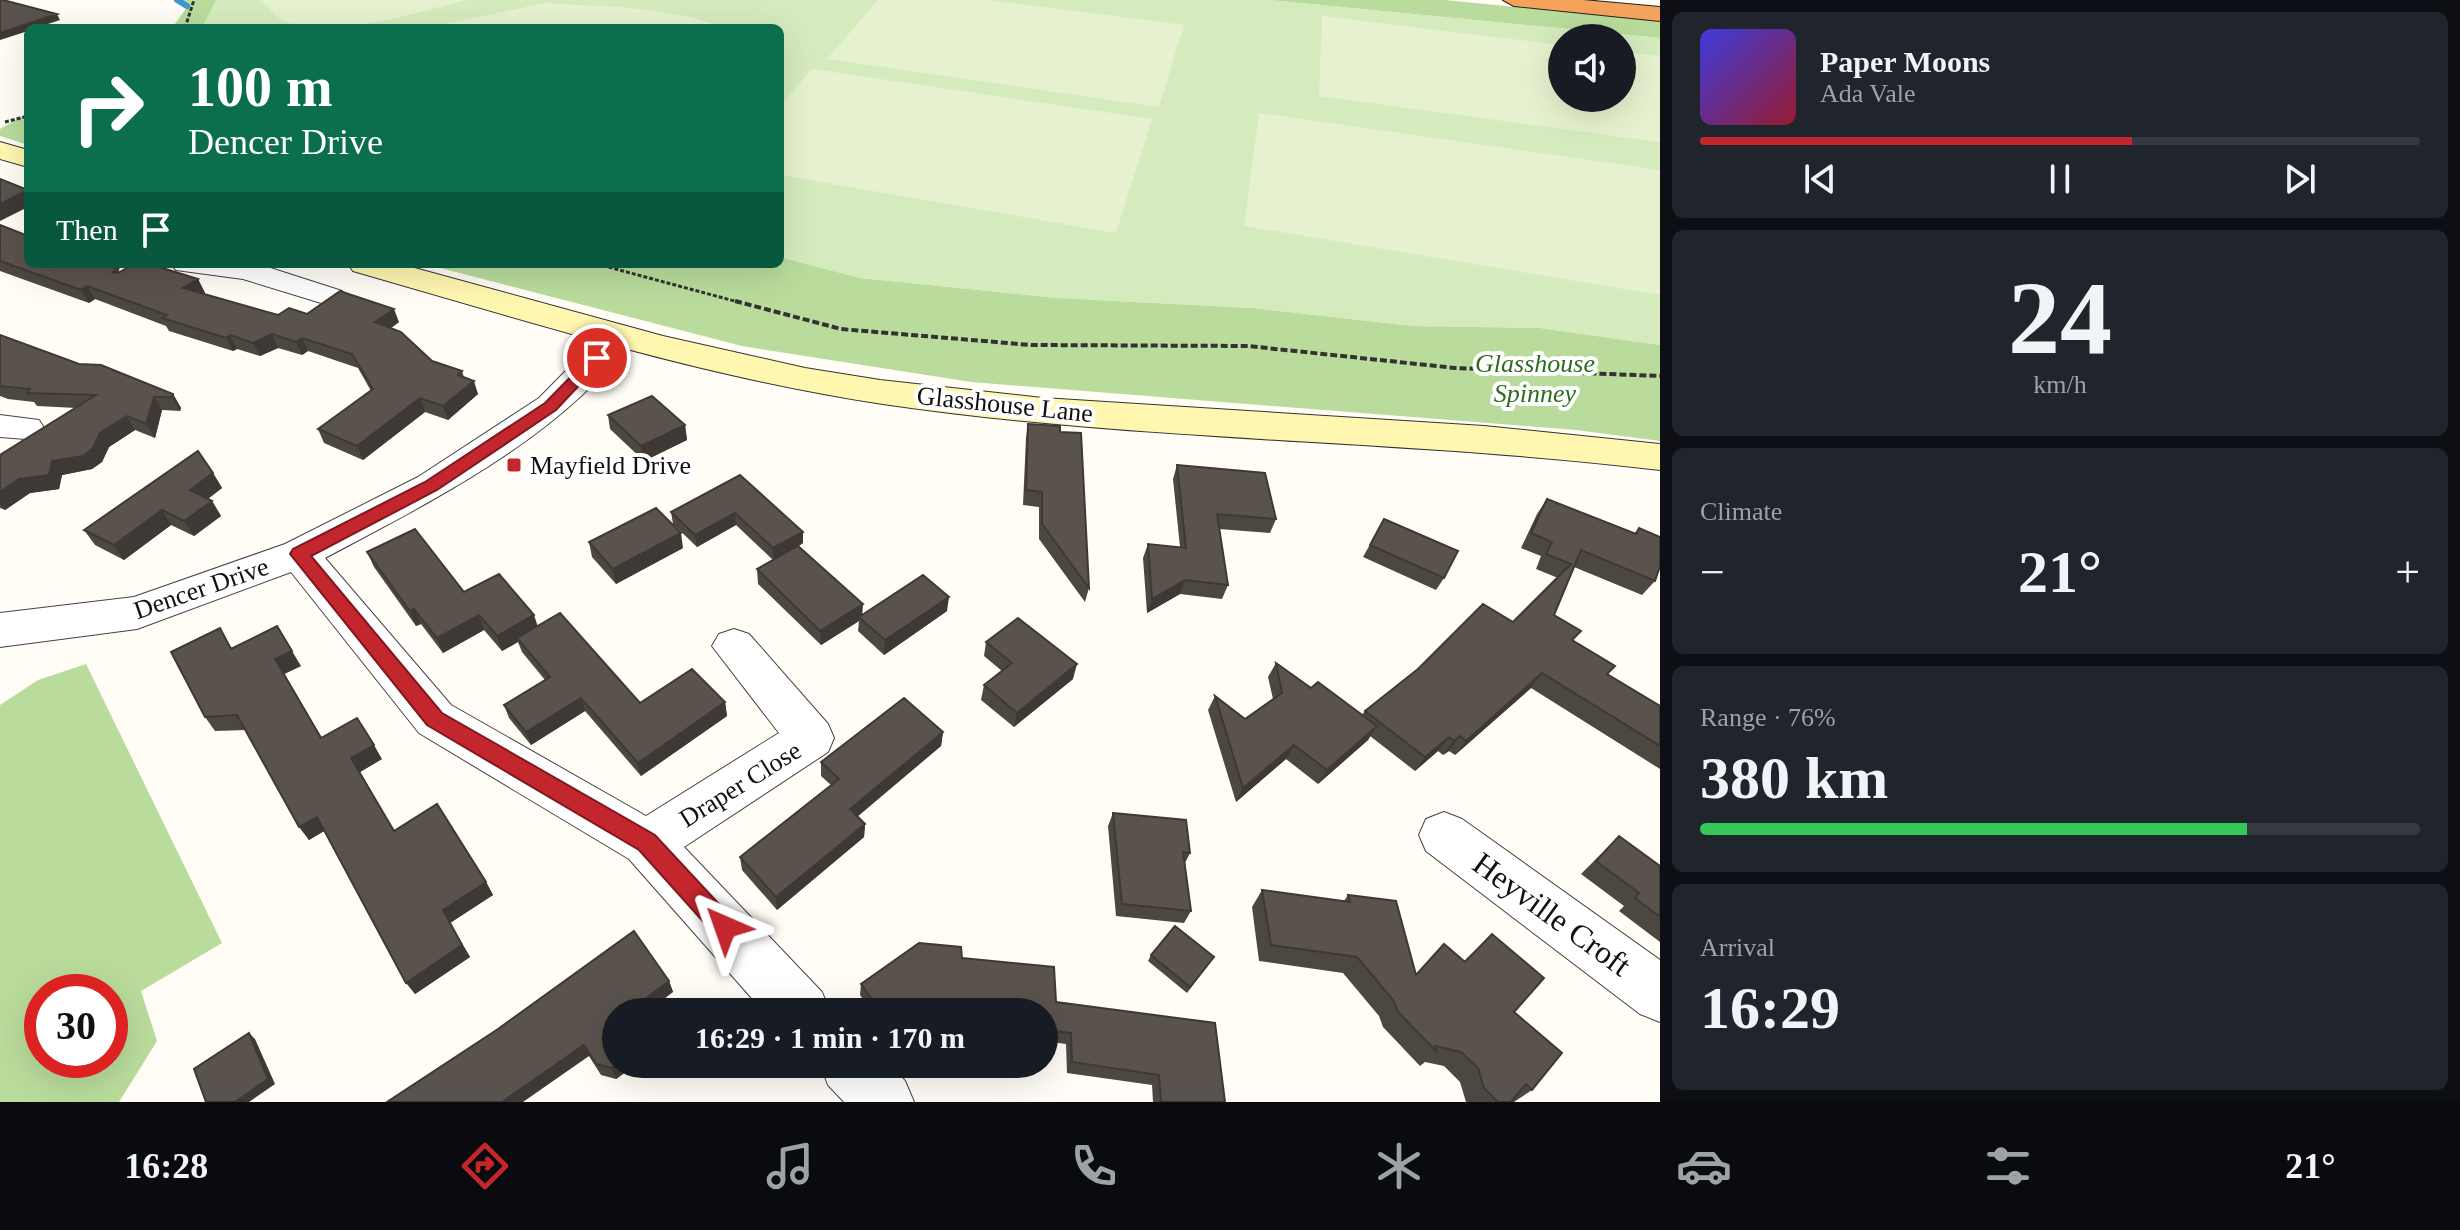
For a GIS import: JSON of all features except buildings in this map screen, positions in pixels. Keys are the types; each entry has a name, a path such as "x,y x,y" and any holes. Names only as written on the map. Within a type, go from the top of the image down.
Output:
{"highway":[{"path":"1514,0 1660,14"}],"street":[{"path":"0,150 24,158"},
{"path":"227,268 247,270 331,297"},
{"name":"Glasshouse Lane","path":"378,268 619,335 779,375 953,402 1530,443 1660,457"},
{"name":"Dencer Drive","path":"0,630 137,613 299,554 431,486 551,406 619,335"},
{"path":"299,554 435,719 647,843 789,998"},
{"name":"Draper Close","path":"647,843 811,738 734,646"},
{"name":"Heyville Croft","path":"1444,835 1660,994"},
{"path":"862,1078 884,1102"}],"path":[{"path":"186,24 194,0"},
{"path":"0,123 24,117"},
{"path":"612,268 841,329 1031,345 1248,346 1455,368 1660,376"}],"green space":[{"path":"177,0 216,0 204,24 175,24 187,7"},
{"path":"216,0 1270,0 1548,27 1548,112 1636,112 1636,36 1660,38 1660,345 1540,328 1413,326 1253,308 1057,298 860,278 784,258 784,24 204,24"},
{"path":"261,0 467,0 362,24 298,24 278,17"},
{"path":"878,0 986,0 1184,25 1159,107 827,59"},
{"path":"1270,0 1445,0 1660,21 1660,38 1636,36 1636,24 1548,24 1548,27"},
{"path":"546,3 659,11 712,24 444,24"},
{"path":"1322,16 1548,43 1548,112 1636,112 1636,53 1660,56 1660,142 1319,96"},
{"path":"812,69 1152,119 1116,233 784,176 784,101"},
{"path":"1259,113 1660,170 1660,295 1244,226"},
{"path":"24,115 24,144 0,136 0,129"},
{"name":"Glasshouse Spinney","path":"784,258 860,278 1057,298 1253,308 1413,326 1540,328 1660,345 1660,441 1576,430 971,382 742,346 440,268 784,268"},
{"path":"86,664 222,943 141,991 157,1041 119,1102 0,1102 0,705 38,680"}],"waterway":[{"path":"177,0 187,6"}],"place":[{"name":"Mayfield Drive","path":"514,465"}],"route":[{"path":"597,358 551,406 431,486 299,554 435,719 647,843 725,927"}]}
